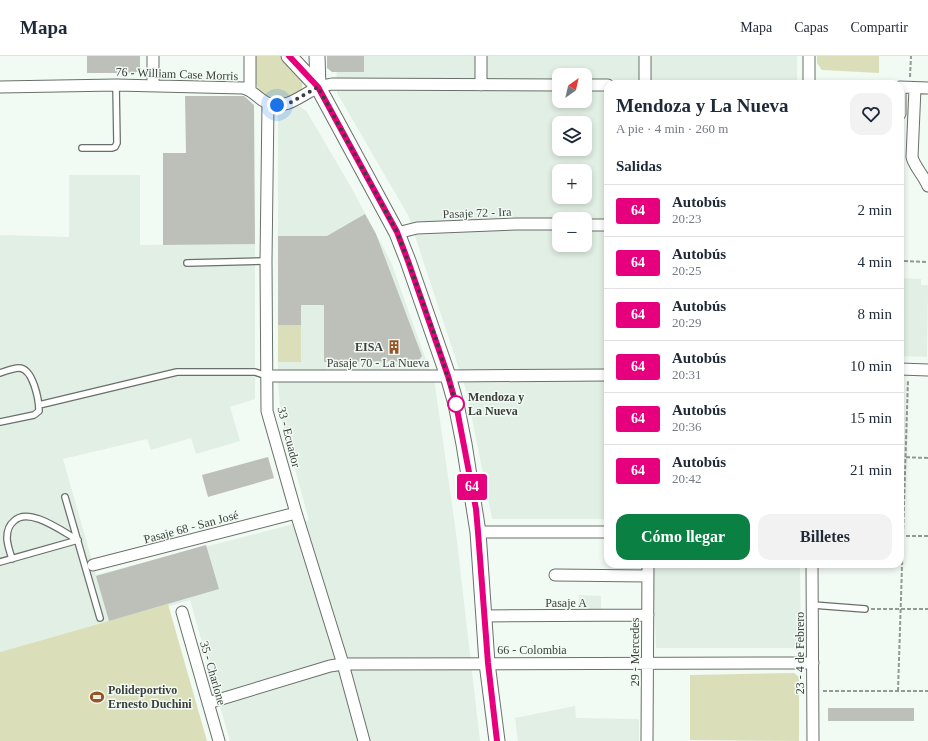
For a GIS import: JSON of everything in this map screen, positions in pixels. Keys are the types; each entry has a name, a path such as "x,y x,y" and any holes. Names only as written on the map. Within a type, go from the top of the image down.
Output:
{"street":[{"path":"152,56 152,86"},
{"path":"250,56 250,89"},
{"path":"289,56 318,87 397,232 448,376 456,404 464,444 478,532 488,663 497,741"},
{"path":"317,56 318,87"},
{"path":"481,56 481,85"},
{"path":"645,56 645,80"},
{"path":"808,56 809,80"},
{"path":"268,103 277,105 288,104 318,87 332,84 552,85"},
{"name":"76 - William Case Morris","path":"0,87 116,85 250,89 268,103"},
{"path":"592,85 604,85"},
{"path":"928,88 906,87 913,162 924,176 928,186"},
{"name":"33 - Ecuador","path":"268,103 266,261 267,411 364,741"},
{"name":"Pasaje 72 - Ira","path":"397,232 417,228 552,224"},
{"path":"592,225 604,225"},
{"path":"904,370 928,370"},
{"name":"Pasaje 70 - La Nueva","path":"267,376 604,375"},
{"name":"Pasaje 68 - San José","path":"89,566 296,513"},
{"path":"478,532 604,532"},
{"name":"29 - Mercedes","path":"647,741 648,568"},
{"name":"23 - 4 de Febrero","path":"812,568 814,741"},
{"path":"554,575 648,576"},
{"name":"35 - Charlone","path":"182,612 219,741"},
{"name":"Pasaje A","path":"484,616 648,615"},
{"name":"66 - Colombia","path":"208,703 330,666 342,664 813,663"}],"lane":[{"path":"82,148 115,147 117,143 116,85"},
{"path":"187,262 266,261"},
{"path":"0,373 19,368 26,370 31,375 39,405 38,411 34,415 0,422"},
{"path":"39,405 177,372 255,372 267,376"},
{"path":"65,497 78,540 89,566 100,618"},
{"path":"12,559 7,539 8,531 12,522 21,517 33,517 40,519 78,540"},
{"path":"0,562 78,540"},
{"path":"813,605 865,609"}],"path":[{"path":"906,87 911,56"},
{"path":"904,261 928,262"},
{"path":"904,370 906,458 904,497"},
{"path":"906,458 928,458"},
{"path":"904,536 928,536"},
{"path":"898,691 902,568"},
{"path":"865,609 928,609"},
{"path":"813,691 928,691"}],"shaded area":[{"path":"336,56 797,56 797,80 604,80 604,519 492,519 467,393 408,215 337,93"},
{"path":"299,106 307,112 351,187 391,262 435,385 456,533 480,741 230,741 190,600 109,624 108,621 0,652 0,235 69,237 69,175 140,175 140,245 255,244 255,399 230,407 240,441 196,454 191,438 151,450 147,439 63,459 96,575 309,520 281,419 278,383 278,114"},
{"path":"904,278 921,279 921,285 928,285 927,357 904,356"},
{"path":"653,568 800,568 801,648 656,648"},
{"path":"579,595 601,596 601,612 578,612"},
{"path":"575,706 576,718 639,719 639,741 518,741 515,718"}],"green space":[{"path":"255,56 280,56 299,75 302,82 302,88 299,93 294,97 281,99 274,99 263,94 253,78"},
{"path":"817,56 879,56 879,73 822,70 817,63"},
{"path":"278,325 301,325 301,362 278,362"},
{"name":"Polideportivo Ernesto Duchini","path":"168,604 207,741 0,741 0,652"},
{"path":"794,673 799,677 799,741 690,740 690,675"}],"building":[{"path":"87,56 140,56 140,69 135,73 87,73"},
{"path":"327,56 364,56 364,72 332,72 327,68"},
{"path":"185,96 244,96 254,105 255,244 163,245 163,153 186,153"},
{"path":"365,214 376,234 422,356 418,361 324,362 324,305 301,305 301,325 278,325 278,236 327,236"},
{"path":"268,457 274,478 208,497 202,475"},
{"path":"206,545 219,589 109,621 96,576"},
{"path":"828,708 914,708 914,721 828,721"}],"bus line":[{"name":"64","path":"289,56 318,87 397,232 448,376 456,404 476,509 488,663 497,741"}],"place":[{"name":"EISA","path":"394,347"},
{"name":"Mendoza y La Nueva","path":"456,404"},
{"name":"Polideportivo Ernesto Duchini","path":"97,697"}],"route":[{"path":"277,105 288,104 318,87 397,232 436,339 456,404"}]}
